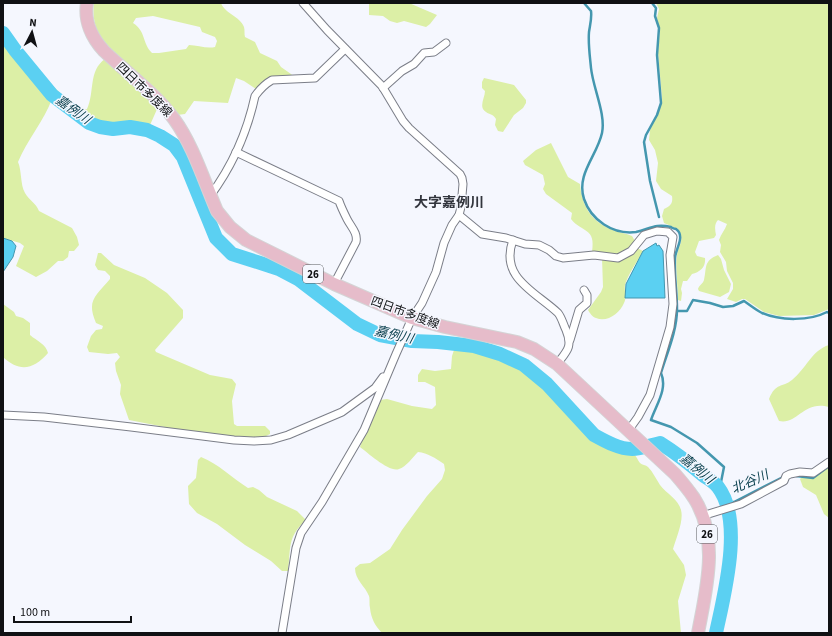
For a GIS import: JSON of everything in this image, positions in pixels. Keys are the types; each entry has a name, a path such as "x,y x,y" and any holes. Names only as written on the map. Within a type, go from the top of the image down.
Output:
{"main road":[{"name":"四日市多度線","path":"87,3 88,23 97,44 108,56 158,101 174,120 186,140 210,196 223,220 246,240 334,284 412,318 445,327 517,342 534,349 557,364 651,454 675,474 695,499 702,516 707,535 709,563 708,582 698,633"}],"street":[{"path":"282,633 296,548 301,533 322,502 364,430 412,318 422,303 433,278 441,258 444,243 452,225 459,215 463,184 460,174 409,128 403,121 383,88 303,3"},
{"path":"383,88 402,71 414,64 424,53 434,52 446,43"},
{"path":"210,196 222,180 236,152 249,122 255,96 266,83 272,80 315,78 345,49"},
{"path":"236,152 339,201 357,238 334,284"},
{"path":"459,215 482,234 501,237 525,244 543,246 556,256 563,258 594,255 618,258 631,251 644,235 657,231 668,232 673,237 670,255 672,304 670,327 650,395 631,434"},
{"path":"513,240 510,246 513,271 524,287 558,313 562,318 570,340"},
{"path":"557,364 568,350 579,310 587,302 587,295 584,290"},
{"path":"3,415 44,417 91,422 234,440 271,440 288,435 342,412 375,388 390,367"},
{"path":"702,516 735,507 784,481 786,476 790,474 800,472 813,473 829,462"}],"green space":[{"path":"94,3 221,3 226,10 242,23 245,37 255,42 260,53 277,61 281,67 294,77 270,78 256,89 244,81 236,78 228,103 194,101 185,114 177,115 103,43 95,24","holes":["153,16 200,27 202,32 215,37 217,41 215,47 209,48 189,45 186,49 152,53 142,33 133,23 136,18"]},
{"path":"369,3 409,3 437,15 426,27 404,21 397,23 390,21 383,16 369,15"},
{"path":"656,3 829,3 829,309 814,315 779,316 764,312 745,299 736,302 727,299 733,289 733,283 727,271 726,262 720,252 721,245 719,240 727,224 718,220 715,225 716,235 714,238 699,241 695,252 697,256 705,258 705,264 698,272 692,274 687,281 683,281 681,301 678,300 676,259 681,242 681,236 678,229 664,223 662,216 664,209 671,204 672,196 661,189 656,181 658,163 655,150 649,140 650,130 660,108 662,98 658,53 660,30 657,18 659,9"},
{"path":"3,46 7,46 36,83 52,99 45,115 18,162 23,189 39,211 72,228 79,245 74,251 69,251 68,257 63,261 58,261 47,271 36,277 16,266 24,246 20,243 3,238"},
{"path":"105,59 158,107 150,125 110,126 89,120 56,94 31,63 31,61 49,82 62,94 84,110 87,109 96,69"},
{"path":"484,78 514,85 526,100 523,108 514,115 503,132 498,131 495,125 496,119 482,108 482,102 485,94 485,91 482,88"},
{"path":"551,143 568,177 580,184 583,200 589,213 599,223 606,227 632,236 635,241 634,244 621,255 610,256 592,252 593,244 590,234 571,219 572,213 546,194 543,189 545,184 543,175 525,165 523,161 536,150"},
{"path":"637,248 643,251 626,281 625,301 622,307 609,318 600,319 593,317 588,310 603,287 602,258 610,259"},
{"path":"98,253 101,253 114,265 145,278 167,293 183,310 183,318 155,350 156,352 210,375 232,379 236,384 232,401 234,424 237,426 265,426 270,431 270,434 249,440 216,437 129,420 120,394 121,385 116,371 115,363 120,357 117,353 108,354 89,352 87,347 91,336 96,330 102,329 103,326 96,323 93,315 92,303 97,294 110,279 110,276 105,271 98,270 95,265"},
{"path":"718,255 731,284 729,292 720,297 699,291 698,289 704,280 706,265 713,257"},
{"path":"3,304 14,312 16,316 23,318 30,323 30,335 47,350 48,353 32,366 21,367 9,362 3,357"},
{"path":"829,345 829,407 813,407 807,409 791,420 779,421 769,399 774,390 797,376 818,351"},
{"path":"455,347 489,354 503,360 530,376 554,397 584,430 600,444 626,450 634,454 640,463 650,469 660,485 678,503 682,514 673,549 684,565 686,575 678,601 681,633 382,633 377,628 371,615 369,596 358,579 355,568 360,564 370,563 390,549 427,496 442,479 445,470 444,464 441,462 428,455 418,452 409,462 399,469 390,468 379,462 360,447 380,400 387,399 412,406 432,409 436,405 435,387 425,382 418,382 418,375 422,369 435,371 451,369 452,356"},
{"path":"201,457 220,467 248,488 253,487 267,497 297,511 306,520 296,532 291,543 288,571 282,571 271,561 245,545 217,524 197,513 189,504 188,486 196,478 198,460"},
{"path":"829,467 829,518 824,514 816,495 803,487 800,479 813,478"}],"water":[{"path":"3,238 12,241 16,246 13,257 3,272"},
{"path":"656,243 657,246 659,245 663,251 665,298 625,298 626,284 643,251"}],"waterway":[{"path":"584,3 591,11 589,32 591,68 601,109 603,126 596,150 585,173 582,190 584,199 587,207 597,219 619,231 636,232 653,227 665,226 676,229 679,232 680,239 675,255 677,317 661,373 663,379 662,391 651,420 671,427 697,443 724,467 721,482 718,486"},
{"path":"652,3 656,8 655,16 659,28 657,55 661,103 644,142 650,181 659,217"},
{"name":"嘉例川","path":"3,33 52,95 89,123 100,127 113,129 130,127 147,130 174,145 183,157 216,238 232,254 279,269 298,279 357,324 380,335 412,341 474,346 500,354 524,365 547,384 594,435 612,444 627,449 660,443 714,483 726,501 730,519 731,538 727,579 716,633"},
{"path":"677,311 687,311 693,300 723,307 733,306 744,301 762,313 769,316 786,319 812,317 827,312 829,313"},
{"name":"北谷川","path":"796,476 813,478 829,466"},
{"name":"北谷川","path":"726,503 734,502 781,478"}],"district":[{"name":"大字嘉例川","path":"449,203"}]}
